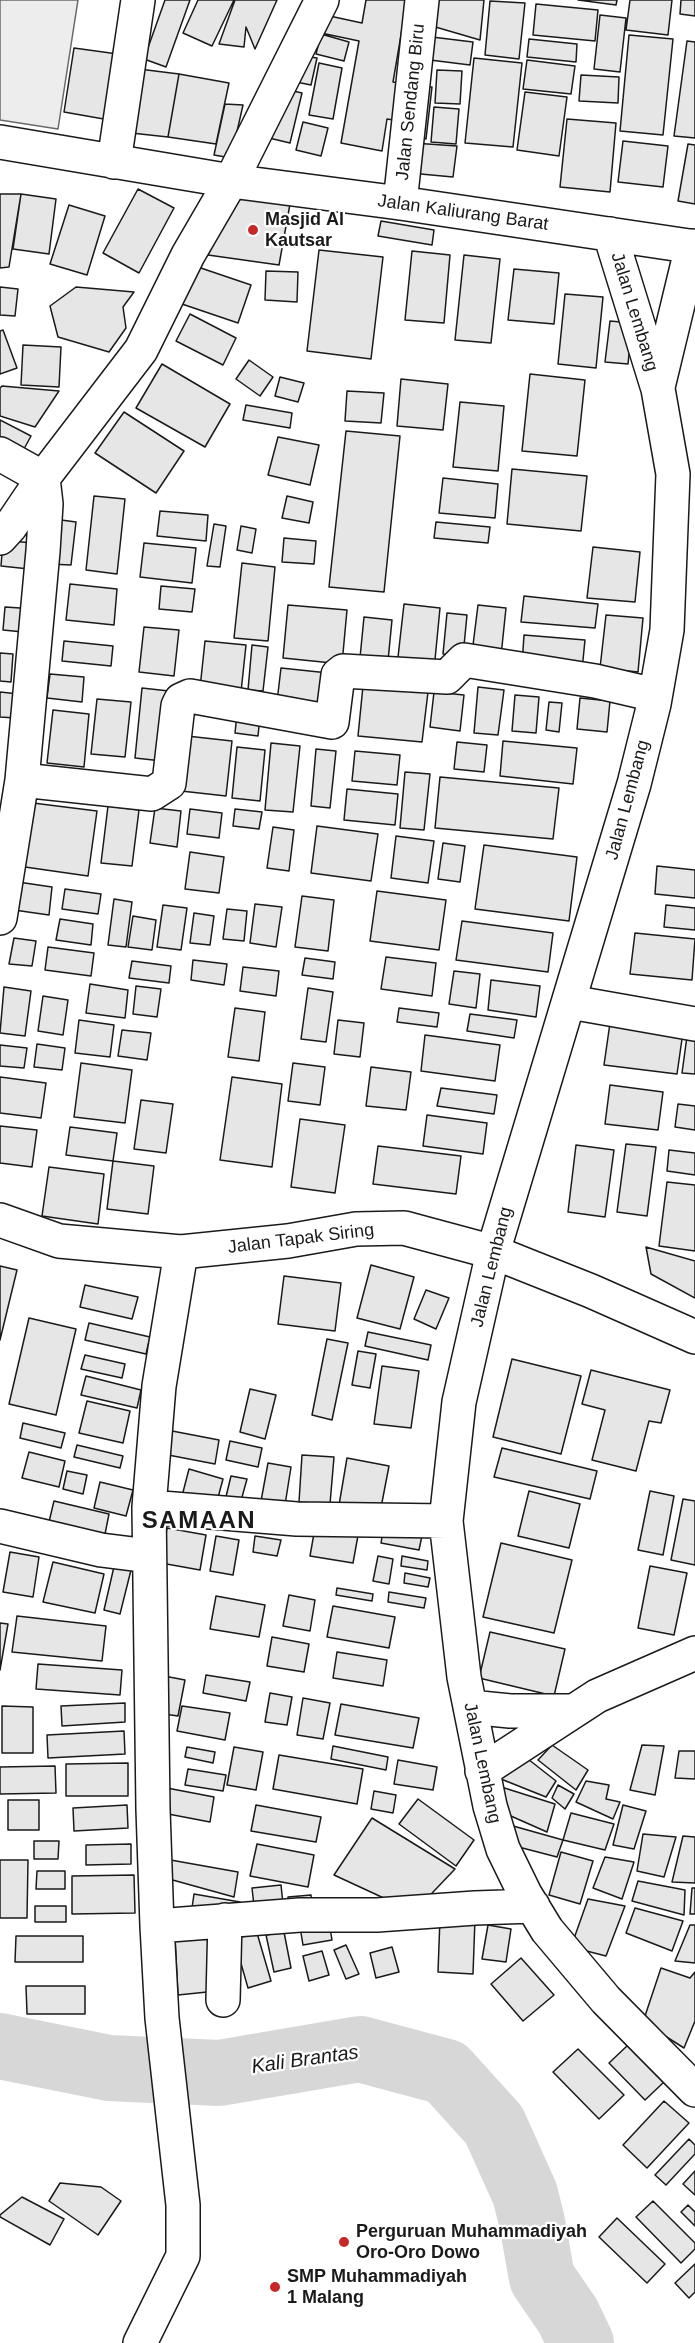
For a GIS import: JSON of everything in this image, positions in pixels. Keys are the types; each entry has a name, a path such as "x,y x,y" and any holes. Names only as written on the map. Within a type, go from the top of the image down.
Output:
{"street":[{"path":"114,162 138,0"},
{"path":"0,538 141,350 188,255 231,181 322,0"},
{"name":"Jalan Sendang Biru","path":"399,203 422,0"},
{"name":"Jalan Kaliurang Barat","path":"0,142 231,181 399,203 694,247"},
{"name":"Jalan Lembang","path":"610,234 684,474 667,630 655,695 634,784 493,1252 459,1402 446,1521 464,1677 502,1849 547,1930 606,2000 695,2090"},
{"name":"Jalan Lembang","path":"658,389 694,247"},
{"path":"0,454 44,478"},
{"path":"0,918 22,780 43,551 46,504 44,478"},
{"path":"22,780 152,794 169,783 178,706 181,700 190,696 332,722 338,675 343,671 447,677 464,660 595,681 655,695"},
{"path":"570,1002 695,1024"},
{"name":"Jalan Tapak Siring","path":"0,1220 59,1241 181,1252 288,1241 356,1230 404,1228 493,1252 591,1291 695,1337"},
{"path":"140,2343 183,2256 183,2205 162,2018 157,1926 149,1556 149,1507 159,1386 181,1252"},
{"path":"149,1507 297,1519 446,1521"},
{"path":"0,1526 101,1550 149,1556"},
{"path":"483,1771 597,1696 695,1653"},
{"path":"470,1707 510,1712 573,1711"},
{"path":"157,1926 300,1915 377,1915 533,1906"},
{"path":"223,2000 225,1920"}],"shaded area":[{"path":"0,0 78,0 58,129 0,120"}],"building":[{"path":"165,0 190,0 166,67 144,59"},
{"path":"198,0 234,0 212,46 183,33"},
{"path":"235,0 277,0 255,49 246,27 244,47 219,44"},
{"path":"366,0 407,0 393,82 400,83 393,120 387,119 382,151 341,143 359,41 321,33 325,15 362,23"},
{"path":"433,0 484,0 480,40 432,26"},
{"path":"578,0 617,0 616,5"},
{"path":"630,0 672,0 668,35 626,30"},
{"path":"681,0 695,0 695,16 680,14"},
{"path":"490,1 525,3 519,59 485,55"},
{"path":"536,4 598,10 595,41 533,35"},
{"path":"600,15 626,18 620,72 594,69"},
{"path":"321,34 349,42 344,61 316,54"},
{"path":"629,35 673,39 663,135 620,131"},
{"path":"432,37 473,42 470,65 430,60"},
{"path":"529,39 577,44 576,62 527,57"},
{"path":"687,41 695,42 695,138 674,136"},
{"path":"74,48 125,55 115,121 64,112"},
{"path":"297,55 317,58 311,85 291,81"},
{"path":"474,58 522,63 513,147 465,143"},
{"path":"527,60 575,66 571,94 523,89"},
{"path":"319,63 342,68 333,119 309,115"},
{"path":"131,68 179,74 168,137 122,132"},
{"path":"437,70 462,71 460,104 435,103"},
{"path":"179,74 229,83 216,144 168,137"},
{"path":"581,75 619,77 618,103 579,101"},
{"path":"420,87 432,87 426,139 411,130"},
{"path":"280,88 302,93 290,143 269,138"},
{"path":"525,92 567,97 559,156 517,150"},
{"path":"225,104 243,105 231,158 214,155"},
{"path":"434,107 459,109 456,144 431,142"},
{"path":"567,119 616,123 610,192 560,187"},
{"path":"303,122 328,128 321,156 296,150"},
{"path":"623,141 668,146 663,187 618,182"},
{"path":"413,143 457,146 453,177 410,173"},
{"path":"688,144 695,145 695,204 678,201"},
{"path":"138,189 174,208 139,273 103,253"},
{"path":"0,194 21,194 9,267 0,268"},
{"path":"21,194 56,199 49,254 13,249"},
{"name":"Masjid Al Kautsar","path":"237,197 290,204 279,265 208,255"},
{"path":"69,205 105,216 87,275 50,264"},
{"path":"381,221 434,230 432,245 378,236"},
{"path":"319,250 383,257 371,359 307,351"},
{"path":"412,251 450,255 444,323 405,320"},
{"path":"464,255 500,259 491,343 455,340"},
{"path":"192,265 251,285 238,323 179,303"},
{"path":"514,269 559,273 554,324 508,320"},
{"path":"266,271 298,272 297,302 265,300"},
{"path":"0,287 18,289 15,316 0,315"},
{"path":"76,287 134,292 123,307 126,328 109,352 58,337 50,306"},
{"path":"565,294 603,297 596,368 558,364"},
{"path":"190,314 236,338 223,365 176,341"},
{"path":"610,321 632,323 628,364 605,362"},
{"path":"3,330 17,368 0,374 0,331"},
{"path":"23,345 61,347 59,387 21,385"},
{"path":"249,360 273,377 260,396 236,379"},
{"path":"162,364 230,404 205,447 136,408"},
{"path":"530,374 585,380 577,456 522,451"},
{"path":"280,377 304,383 298,402 275,396"},
{"path":"401,379 448,384 443,430 397,426"},
{"path":"2,386 59,391 35,427 0,416 0,388"},
{"path":"347,391 384,393 381,423 345,421"},
{"path":"460,402 504,406 498,471 453,467"},
{"path":"246,405 292,413 290,428 243,420"},
{"path":"124,412 184,451 156,493 95,453"},
{"path":"0,420 31,436 18,460 0,452"},
{"path":"346,431 400,436 384,592 329,587"},
{"path":"278,437 319,445 310,485 268,475"},
{"path":"512,469 587,476 581,531 507,524"},
{"path":"443,478 498,484 495,518 439,513"},
{"path":"94,496 125,499 117,574 86,570"},
{"path":"287,496 313,502 309,523 282,518"},
{"path":"160,511 208,515 206,541 157,536"},
{"path":"54,519 76,522 71,565 49,564"},
{"path":"436,522 490,527 488,543 434,538"},
{"path":"214,524 226,526 220,567 207,566"},
{"path":"241,526 256,529 252,553 237,550"},
{"path":"284,538 316,541 314,564 282,562"},
{"path":"3,540 32,543 29,569 1,566"},
{"path":"144,543 196,548 192,583 140,577"},
{"path":"593,547 640,552 635,602 587,598"},
{"path":"242,563 275,567 268,641 234,638"},
{"path":"70,584 117,589 114,625 66,620"},
{"path":"161,586 195,589 192,612 159,609"},
{"path":"524,596 598,604 595,628 521,622"},
{"path":"404,604 440,608 434,670 397,666"},
{"path":"288,605 347,610 342,664 283,658"},
{"path":"478,605 506,608 501,656 472,653"},
{"path":"5,607 35,609 33,633 3,630"},
{"path":"447,613 467,615 463,656 443,654"},
{"path":"606,615 643,618 638,672 600,668"},
{"path":"364,617 392,620 387,671 359,668"},
{"path":"144,627 179,630 174,676 139,672"},
{"path":"524,635 585,640 582,670 522,665"},
{"path":"64,641 113,646 111,666 62,661"},
{"path":"205,641 246,645 241,692 200,688"},
{"path":"252,645 268,647 263,691 248,690"},
{"path":"0,653 13,654 11,682 0,681"},
{"path":"281,668 338,674 333,717 276,710"},
{"path":"50,674 84,677 82,702 47,698"},
{"path":"363,686 428,692 422,742 358,736"},
{"path":"478,687 504,690 498,735 474,733"},
{"path":"142,688 169,691 162,761 135,758"},
{"path":"0,692 19,694 16,718 0,717"},
{"path":"434,692 464,695 460,731 430,727"},
{"path":"515,695 539,697 536,733 512,731"},
{"path":"580,698 610,701 607,732 577,729"},
{"path":"97,699 131,702 125,757 91,754"},
{"path":"549,702 562,703 559,732 546,730"},
{"path":"53,710 89,714 84,767 47,763"},
{"path":"237,714 260,716 258,736 235,733"},
{"path":"187,736 232,741 226,796 181,791"},
{"path":"503,741 577,748 573,784 500,776"},
{"path":"457,742 487,745 484,772 454,769"},
{"path":"271,743 300,746 293,812 265,810"},
{"path":"237,747 265,750 260,801 232,798"},
{"path":"316,749 336,751 330,808 311,806"},
{"path":"355,751 400,755 397,785 352,781"},
{"path":"405,772 430,774 424,830 400,828"},
{"path":"440,777 559,788 553,839 435,828"},
{"path":"347,789 398,794 395,825 344,820"},
{"path":"33,803 97,811 88,876 25,867"},
{"path":"108,806 139,810 132,866 101,863"},
{"path":"155,808 181,811 177,847 150,843"},
{"path":"190,809 222,813 219,838 187,834"},
{"path":"235,809 262,812 259,829 233,826"},
{"path":"317,826 378,834 371,881 311,873"},
{"path":"273,827 294,830 289,871 267,868"},
{"path":"396,836 434,841 428,883 391,878"},
{"path":"443,843 465,846 460,882 438,879"},
{"path":"484,845 577,857 569,921 475,909"},
{"path":"190,852 224,857 219,893 185,889"},
{"path":"657,866 695,870 695,898 655,894"},
{"path":"18,882 52,887 49,915 14,910"},
{"path":"65,889 101,894 98,914 62,909"},
{"path":"377,891 446,900 439,950 370,941"},
{"path":"302,896 334,900 328,951 295,947"},
{"path":"114,899 132,902 126,947 108,945"},
{"path":"255,904 282,907 276,947 250,943"},
{"path":"163,905 187,908 181,950 157,947"},
{"path":"666,905 695,908 695,930 664,927"},
{"path":"227,909 247,911 244,941 223,939"},
{"path":"194,913 214,916 210,945 190,943"},
{"path":"133,916 156,920 152,950 128,947"},
{"path":"60,919 93,924 91,945 56,940"},
{"path":"462,921 553,933 548,972 456,960"},
{"path":"635,933 695,939 692,980 630,974"},
{"path":"14,938 36,941 32,966 9,964"},
{"path":"48,947 94,953 91,976 45,970"},
{"path":"386,957 436,963 432,996 381,989"},
{"path":"305,958 335,962 333,979 302,975"},
{"path":"193,960 227,964 224,985 191,980"},
{"path":"132,961 171,966 169,983 129,978"},
{"path":"243,967 279,971 276,996 240,991"},
{"path":"454,971 480,974 476,1008 449,1004"},
{"path":"491,980 540,986 536,1017 488,1010"},
{"path":"90,984 128,990 125,1018 86,1013"},
{"path":"136,986 161,989 157,1017 133,1014"},
{"path":"4,987 31,991 25,1036 0,1033"},
{"path":"308,988 333,992 326,1042 301,1039"},
{"path":"43,996 68,1000 63,1035 38,1031"},
{"path":"235,1008 265,1012 259,1061 228,1057"},
{"path":"399,1008 439,1013 437,1027 397,1022"},
{"path":"470,1014 517,1020 514,1038 467,1031"},
{"path":"611,1016 684,1025 677,1074 604,1065"},
{"path":"79,1020 114,1025 110,1057 75,1053"},
{"path":"338,1020 364,1023 360,1057 334,1054"},
{"path":"688,1029 695,1029 695,1074 682,1073"},
{"path":"122,1030 151,1033 147,1060 118,1056"},
{"path":"425,1035 500,1045 495,1081 421,1071"},
{"path":"37,1044 65,1048 62,1070 34,1067"},
{"path":"0,1045 27,1048 24,1068 0,1066"},
{"path":"81,1063 132,1070 125,1123 74,1117"},
{"path":"293,1063 325,1067 320,1105 288,1101"},
{"path":"371,1067 411,1072 406,1110 366,1106"},
{"path":"0,1077 46,1083 41,1118 0,1113"},
{"path":"232,1077 282,1084 272,1167 220,1160"},
{"path":"610,1085 663,1092 658,1130 605,1124"},
{"path":"441,1088 497,1095 494,1114 437,1106"},
{"path":"141,1100 173,1104 166,1153 134,1149"},
{"path":"678,1104 695,1106 695,1130 675,1127"},
{"path":"427,1115 487,1123 483,1154 423,1146"},
{"path":"300,1119 345,1125 335,1193 291,1187"},
{"path":"0,1126 37,1130 32,1167 0,1163"},
{"path":"70,1127 117,1133 113,1161 66,1155"},
{"path":"626,1144 656,1147 647,1216 617,1212"},
{"path":"576,1145 614,1150 605,1217 568,1212"},
{"path":"378,1146 461,1156 456,1194 373,1184"},
{"path":"669,1150 695,1153 695,1175 667,1171"},
{"path":"113,1161 154,1166 148,1214 107,1209"},
{"path":"49,1167 104,1174 98,1224 42,1216"},
{"path":"667,1182 695,1185 695,1251 659,1246"},
{"path":"646,1247 695,1261 695,1298 651,1274"},
{"path":"371,1265 414,1277 400,1329 357,1318"},
{"path":"0,1266 17,1270 0,1340"},
{"path":"284,1276 341,1283 335,1331 278,1324"},
{"path":"85,1285 138,1297 132,1319 80,1307"},
{"path":"426,1290 449,1298 436,1329 414,1319"},
{"path":"29,1318 76,1329 56,1415 9,1404"},
{"path":"89,1323 150,1337 146,1354 85,1340"},
{"path":"368,1332 431,1345 428,1360 365,1346"},
{"path":"327,1339 348,1343 332,1420 312,1415"},
{"path":"358,1351 376,1354 370,1388 352,1385"},
{"path":"85,1355 125,1364 122,1378 81,1369"},
{"path":"512,1359 581,1376 561,1454 493,1437"},
{"path":"382,1366 419,1371 411,1428 374,1424"},
{"path":"591,1370 670,1390 661,1423 649,1421 636,1471 592,1460 605,1410 582,1404"},
{"path":"86,1376 141,1390 137,1408 81,1395"},
{"path":"250,1389 276,1395 265,1439 240,1432"},
{"path":"87,1401 130,1411 123,1443 79,1433"},
{"path":"23,1423 65,1433 61,1448 20,1438"},
{"path":"167,1430 219,1440 215,1464 163,1454"},
{"path":"230,1441 262,1448 258,1467 226,1460"},
{"path":"77,1445 123,1456 120,1468 74,1457"},
{"path":"502,1448 597,1471 590,1499 494,1477"},
{"path":"29,1452 65,1461 59,1487 22,1478"},
{"path":"302,1455 334,1457 330,1504 299,1502"},
{"path":"347,1458 389,1466 379,1518 338,1511"},
{"path":"268,1463 291,1467 285,1505 261,1501"},
{"path":"189,1469 223,1479 216,1505 182,1496"},
{"path":"67,1471 87,1475 83,1494 63,1489"},
{"path":"231,1476 247,1479 239,1508 224,1505"},
{"path":"100,1482 133,1490 126,1516 94,1508"},
{"path":"529,1491 580,1504 569,1548 518,1536"},
{"path":"650,1491 674,1496 663,1555 638,1550"},
{"path":"683,1499 695,1501 695,1565 671,1560"},
{"path":"54,1501 109,1514 104,1539 48,1526"},
{"path":"316,1522 359,1530 353,1563 310,1556"},
{"path":"384,1525 423,1531 419,1550 381,1543"},
{"path":"167,1528 206,1535 200,1570 161,1563"},
{"path":"216,1536 239,1540 233,1575 210,1571"},
{"path":"255,1536 281,1540 277,1556 253,1552"},
{"path":"501,1543 572,1560 554,1633 483,1617"},
{"path":"10,1552 39,1557 33,1597 3,1592"},
{"path":"378,1556 393,1559 389,1584 373,1581"},
{"path":"402,1556 428,1561 427,1570 401,1566"},
{"path":"116,1558 133,1562 120,1614 104,1610"},
{"path":"53,1562 104,1574 95,1613 43,1602"},
{"path":"650,1566 687,1573 674,1635 638,1628"},
{"path":"405,1573 430,1578 428,1587 404,1583"},
{"path":"337,1588 373,1594 372,1601 336,1595"},
{"path":"389,1592 426,1598 424,1608 388,1602"},
{"path":"289,1595 315,1600 310,1631 283,1626"},
{"path":"216,1596 265,1605 259,1637 210,1629"},
{"path":"333,1606 395,1617 389,1648 327,1637"},
{"path":"17,1616 106,1626 102,1661 12,1652"},
{"path":"0,1623 8,1624 0,1670"},
{"path":"490,1632 565,1649 554,1696 479,1678"},
{"path":"272,1637 309,1644 304,1672 267,1666"},
{"path":"337,1652 387,1660 383,1686 333,1678"},
{"path":"38,1664 122,1670 120,1695 36,1689"},
{"path":"206,1675 250,1682 246,1701 203,1693"},
{"path":"164,1676 185,1680 178,1716 157,1713"},
{"path":"270,1693 292,1697 287,1725 265,1722"},
{"path":"303,1698 330,1703 323,1739 297,1735"},
{"path":"125,1703 125,1722 62,1726 61,1706"},
{"path":"341,1704 419,1718 413,1748 335,1735"},
{"path":"2,1706 33,1707 33,1753 2,1753"},
{"path":"182,1706 230,1713 225,1740 177,1731"},
{"path":"124,1731 125,1754 48,1758 47,1735"},
{"path":"552,1745 588,1770 576,1790 538,1760"},
{"path":"642,1745 664,1746 655,1795 630,1790"},
{"path":"333,1746 388,1757 386,1770 331,1759"},
{"path":"187,1747 215,1752 213,1763 185,1757"},
{"path":"234,1747 263,1752 256,1790 227,1785"},
{"path":"679,1751 695,1751 695,1779 675,1778"},
{"path":"519,1752 556,1781 546,1797 496,1777"},
{"path":"279,1755 363,1769 357,1804 273,1789"},
{"path":"398,1760 437,1767 433,1790 394,1784"},
{"path":"128,1763 128,1796 66,1796 66,1764"},
{"path":"55,1766 56,1793 0,1794 0,1767"},
{"path":"188,1769 226,1775 223,1791 185,1785"},
{"path":"586,1781 609,1785 606,1799 620,1802 613,1819 576,1802"},
{"path":"495,1785 555,1804 547,1832 495,1809"},
{"path":"558,1785 574,1794 565,1809 552,1798"},
{"path":"167,1788 214,1797 210,1822 163,1813"},
{"path":"374,1791 396,1795 393,1813 371,1809"},
{"path":"418,1799 474,1840 456,1866 399,1824"},
{"path":"8,1800 39,1800 39,1830 8,1830"},
{"path":"127,1805 128,1828 74,1831 73,1808"},
{"path":"256,1805 321,1817 316,1842 251,1831"},
{"path":"623,1805 646,1811 634,1849 613,1845"},
{"path":"571,1813 614,1824 605,1850 563,1840"},
{"path":"372,1818 455,1869 414,1912 334,1875"},
{"path":"506,1824 563,1840 557,1857 507,1844"},
{"path":"643,1834 676,1837 664,1877 637,1871"},
{"path":"683,1836 695,1837 695,1883 672,1882"},
{"path":"34,1841 59,1841 58,1859 34,1859"},
{"path":"131,1844 131,1864 86,1865 86,1845"},
{"path":"257,1844 314,1855 308,1887 250,1876"},
{"path":"561,1852 593,1861 580,1904 549,1895"},
{"path":"605,1857 634,1862 622,1899 593,1888"},
{"path":"165,1859 238,1872 234,1897 169,1879"},
{"path":"0,1860 28,1860 27,1918 0,1918"},
{"path":"37,1871 65,1871 65,1889 36,1889"},
{"path":"134,1875 135,1913 72,1914 72,1876"},
{"path":"638,1881 685,1890 684,1915 632,1901"},
{"path":"281,1885 283,1904 254,1906 252,1888"},
{"path":"692,1888 695,1888 695,1914 690,1914"},
{"path":"194,1894 240,1902 238,1917 192,1908"},
{"path":"311,1895 312,1907 289,1908 288,1897"},
{"path":"588,1899 625,1906 606,1956 571,1947"},
{"path":"35,1906 66,1906 66,1922 35,1922"},
{"path":"635,1908 683,1921 672,1951 626,1933"},
{"path":"440,1918 475,1919 473,1974 438,1972"},
{"path":"329,1922 332,1940 303,1945 300,1927"},
{"path":"488,1925 511,1929 506,1962 482,1959"},
{"path":"690,1925 695,1925 695,1963 675,1961"},
{"path":"284,1932 291,1968 274,1972 266,1935"},
{"path":"257,1933 271,1981 248,1988 234,1939"},
{"path":"16,1936 83,1936 83,1962 15,1962"},
{"path":"175,1937 219,1937 217,1991 178,1995"},
{"path":"346,1945 359,1974 346,1979 334,1950"},
{"path":"392,1947 399,1972 376,1978 370,1953"},
{"path":"322,1951 329,1975 309,1981 303,1956"},
{"path":"521,1958 554,1995 523,2021 491,1984"},
{"path":"661,1968 690,1978 695,1972 695,2021 684,2048 643,2022"},
{"path":"26,1986 85,1986 85,2014 27,2014"},
{"path":"628,2045 664,2082 645,2100 609,2063"},
{"path":"578,2049 624,2095 599,2119 553,2072"},
{"path":"664,2101 689,2123 647,2168 623,2145"},
{"path":"689,2139 695,2145 695,2154 666,2185 655,2175"},
{"path":"695,2171 695,2195 683,2184"},
{"path":"60,2183 101,2187 121,2201 98,2235 49,2201"},
{"path":"22,2197 64,2219 50,2245 0,2217"},
{"path":"653,2201 695,2243 695,2249 681,2263 636,2217"},
{"path":"688,2205 695,2212 695,2226 681,2212"},
{"path":"617,2218 665,2264 647,2283 599,2237"},
{"path":"695,2264 695,2292 689,2298 675,2283"}],"waterway":[{"name":"Kali Brantas","path":"0,2046 109,2068 219,2073 360,2049 446,2072 494,2125 525,2194 542,2278 568,2316 581,2343"}],"place":[{"name":"Masjid Al Kautsar","path":"253,230"},
{"name":"Perguruan Muhammadiyah Oro-Oro Dowo","path":"344,2242"},
{"name":"SMP Muhammadiyah 1 Malang","path":"275,2287"}],"district":[{"name":"SAMAAN","path":"199,1521"}]}
